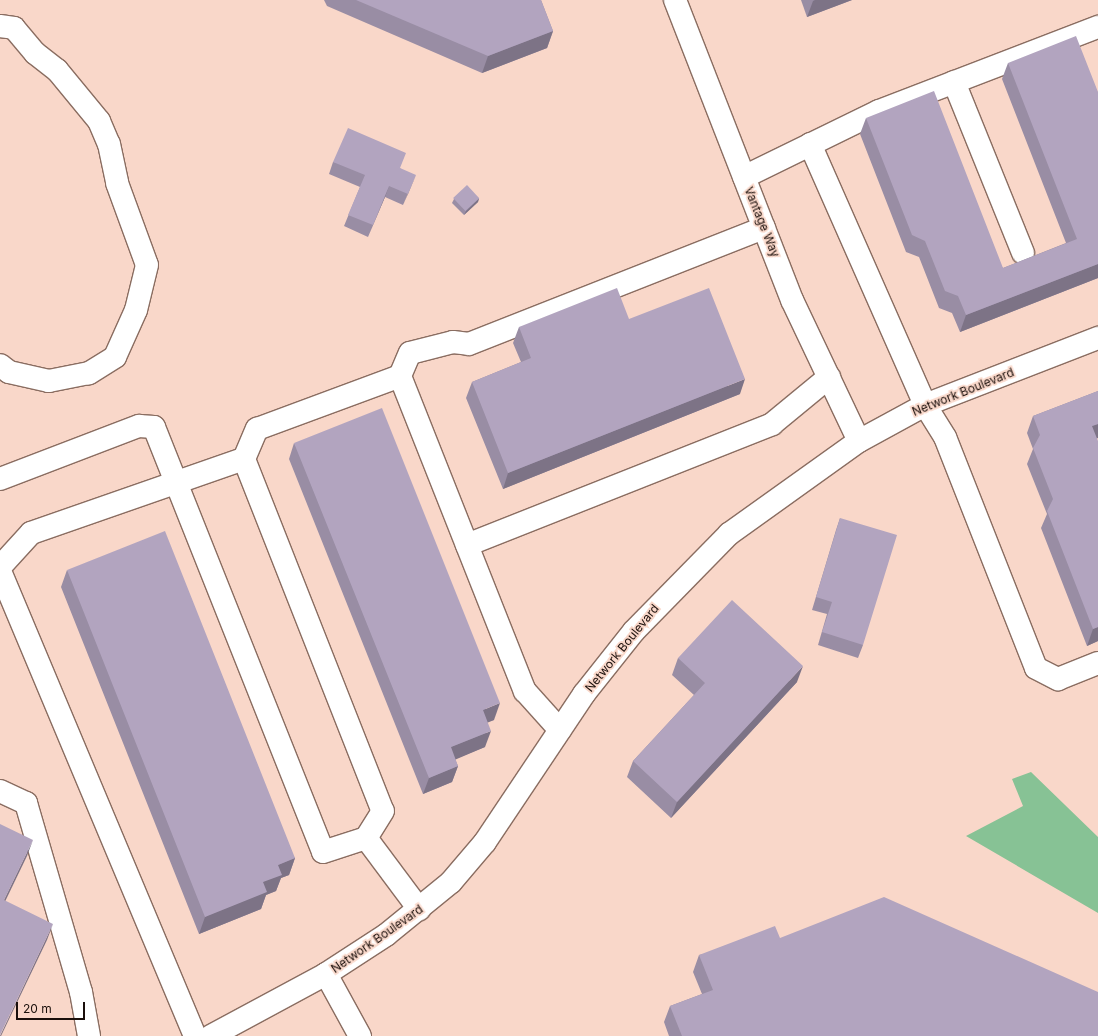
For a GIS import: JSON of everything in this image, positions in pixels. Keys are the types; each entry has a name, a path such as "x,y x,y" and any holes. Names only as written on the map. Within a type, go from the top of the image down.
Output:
{"street":[{"name":"Vantage Way","path":"675,0 764,228 829,377 859,440"},
{"path":"0,26 14,28 35,54 57,70 99,121 109,144 118,183 147,265 136,310 114,357 89,373 49,381 10,372 0,365"},
{"path":"744,177 879,111 1098,27"},
{"path":"954,82 1023,253"},
{"path":"810,144 925,405 945,437 1036,668 1058,679 1098,663"},
{"path":"560,730 526,691 400,376 410,353 453,342 469,344 764,228"},
{"name":"Network Boulevard","path":"211,1036 326,974 419,909 471,859 560,730 634,631 729,534 859,440 925,405 1098,338"},
{"path":"0,479 139,426 154,427 323,852 366,838 383,811 244,459 257,429 400,376"},
{"path":"467,545 772,424 829,377"},
{"path":"195,1036 1,562 31,533 244,459"},
{"path":"0,791 26,803 81,992 89,1036"},
{"path":"366,838 419,909"},
{"path":"326,974 360,1036"}],"green space":[{"path":"1031,772 1098,837 1098,913 966,836 1023,806 1012,779"}],"building":[{"path":"356,0 541,0 553,31 488,56"},
{"path":"1076,36 1098,92 1098,264 966,315 958,296 945,291 925,241 912,235 866,118 934,91 1003,268 1077,239 1008,63"},
{"path":"348,128 406,153 400,168 416,175 408,194 389,186 373,225 348,215 365,175 333,162"},
{"path":"467,185 479,198 465,211 453,198"},
{"path":"617,288 629,319 709,288 745,379 508,473 472,382 531,358 519,327"},
{"path":"1098,391 1098,424 1092,426 1098,441 1098,627 1093,629 1047,511 1053,499 1033,448 1040,435 1033,416"},
{"path":"382,408 500,703 483,710 491,731 451,747 458,766 429,778 294,443"},
{"path":"840,518 897,535 863,645 822,632 832,602 816,597"},
{"path":"165,531 295,858 278,865 282,875 263,882 267,892 205,917 67,570"},
{"path":"732,600 803,666 677,802 633,761 705,683 678,658"},
{"path":"0,824 33,840 4,900 53,924 0,1035"},
{"path":"884,897 1098,992 1098,1036 682,1036 670,1006 713,990 699,955 775,926 780,938"}]}
